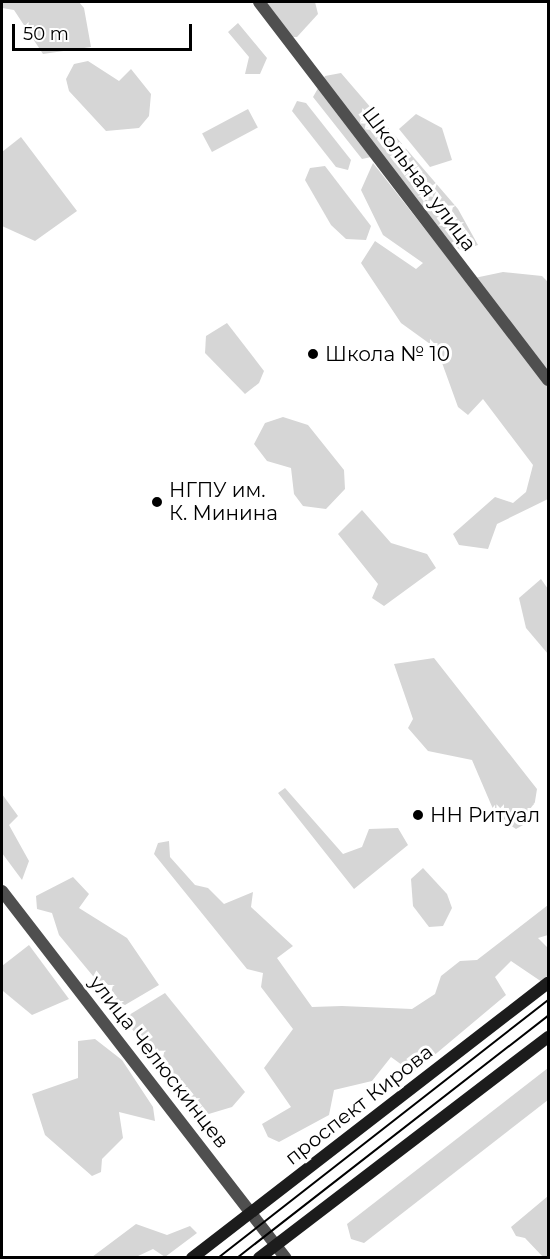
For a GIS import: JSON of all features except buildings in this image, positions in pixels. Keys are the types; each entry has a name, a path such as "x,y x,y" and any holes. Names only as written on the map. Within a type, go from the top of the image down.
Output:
{"street":[{"name":"Школьная улица","path":"259,2 549,381"},
{"name":"улица Челюскинцев","path":"2,891 286,1257"},
{"name":"проспект Кирова","path":"192,1257 549,983"},
{"path":"259,1257 549,1037"}],"shaded area":[{"path":"2,2 79,2 84,8 91,47 43,54 14,10 2,8"},
{"path":"261,2 315,2 318,14 297,37 288,37"},
{"path":"238,23 267,58 260,74 245,74 249,57 228,32"},
{"path":"88,61 119,81 131,69 151,94 149,116 139,128 106,131 69,91 66,79 74,64"},
{"path":"341,73 458,209 478,245 461,250 435,236 376,156 362,159 313,97 325,76"},
{"path":"297,101 306,103 351,160 348,170 336,167 292,111"},
{"path":"248,109 258,128 212,152 202,133"},
{"path":"416,114 442,128 452,160 430,167 399,129"},
{"path":"21,137 77,211 35,241 2,226 2,152"},
{"path":"373,163 465,280 503,272 542,276 548,282 548,499 497,524 488,549 459,545 453,534 495,497 513,503 526,492 533,465 483,399 468,415 458,407 437,349 401,323 361,263 375,241 416,269 423,263 383,235 361,190"},
{"path":"325,166 371,226 366,240 346,239 331,225 305,180 310,168"},
{"path":"227,323 264,371 259,383 245,394 205,353 206,336"},
{"path":"283,417 308,425 344,470 345,489 326,509 303,506 294,494 291,468 267,461 254,444 265,423"},
{"path":"362,510 391,543 427,554 436,568 384,606 372,598 378,584 338,534"},
{"path":"541,579 548,589 548,654 526,628 519,598"},
{"path":"434,658 537,789 532,820 516,829 496,816 472,760 428,751 408,728 413,719 394,664"},
{"path":"285,788 343,854 362,847 369,829 398,828 408,845 354,889 278,793"},
{"path":"2,794 18,816 9,825 29,861 22,880 2,853"},
{"path":"169,841 170,857 195,885 208,888 224,904 253,892 251,907 293,946 277,958 312,1007 412,1009 435,994 441,976 460,961 477,960 548,905 548,935 538,938 548,948 548,975 542,982 511,961 495,977 506,995 413,1073 391,1057 372,1081 334,1090 329,1115 279,1142 268,1137 262,1124 291,1107 264,1068 293,1029 261,987 263,973 247,969 154,854 158,843"},
{"path":"423,868 447,894 452,908 443,926 429,927 413,906 411,879"},
{"path":"73,877 89,894 79,908 127,938 159,985 125,1005 112,999 59,935 52,913 37,909 36,896"},
{"path":"29,945 69,999 32,1015 3,991 2,972 2,966"},
{"path":"165,993 245,1092 232,1107 202,1116 132,1029 129,1015"},
{"path":"95,1039 122,1060 153,1107 155,1121 119,1112 123,1138 102,1159 101,1172 92,1176 45,1135 32,1094 78,1078 78,1041"},
{"path":"548,1068 548,1100 364,1243 351,1239 347,1224"},
{"path":"548,1196 548,1257 543,1257 525,1238 516,1236 511,1227"},
{"path":"136,1224 167,1235 190,1226 197,1233 165,1257 153,1249 136,1257 92,1257"}],"tram line":[{"path":"218,1258 548,1000"},
{"path":"237,1258 548,1016"}],"place":[{"name":"Школа № 10","path":"313,354"},
{"name":"НГПУ им. К. Минина","path":"157,502"},
{"name":"НН Ритуал","path":"418,815"}]}
